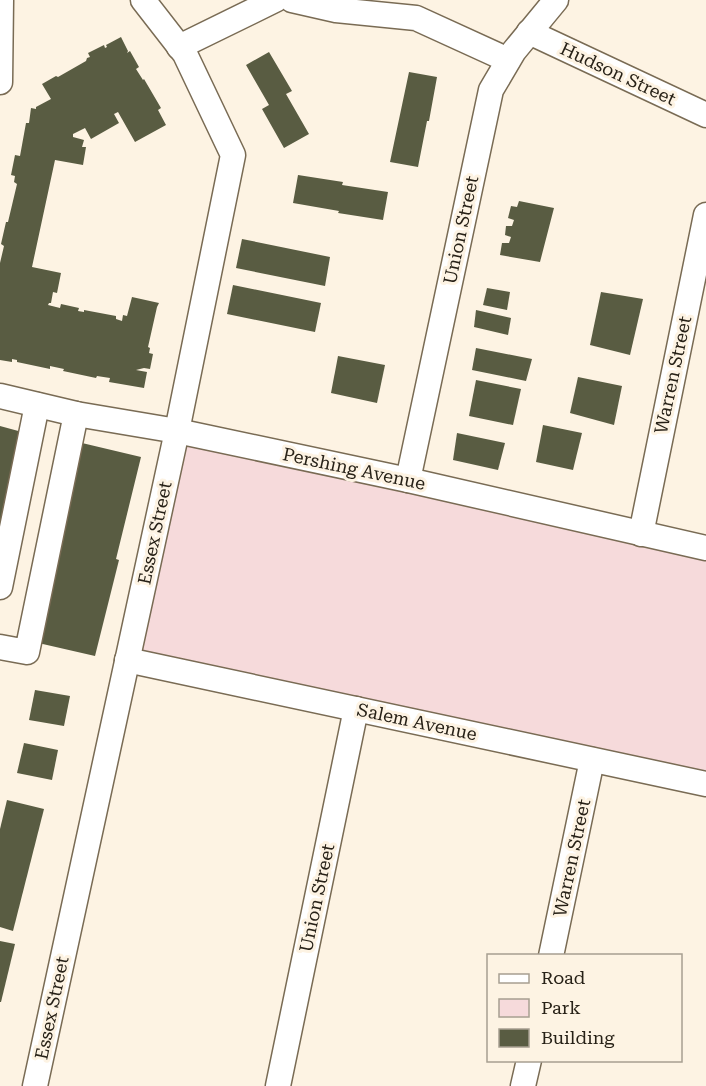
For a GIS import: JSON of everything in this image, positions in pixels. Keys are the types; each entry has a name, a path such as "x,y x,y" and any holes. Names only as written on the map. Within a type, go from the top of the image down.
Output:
{"street":[{"path":"0,82 1,0"},
{"name":"Essex Street","path":"35,1086 177,431 233,155 185,54 143,0"},
{"path":"179,47 276,0"},
{"path":"292,0 336,10 416,18 508,60"},
{"name":"Union Street","path":"408,480 491,90 514,51 556,0"},
{"name":"Hudson Street","path":"529,32 706,115"},
{"name":"Warren Street","path":"641,534 706,215"},
{"name":"Pershing Avenue","path":"0,396 76,414 177,431 408,480 706,548"},
{"path":"0,586 37,405"},
{"path":"0,647 27,652 76,414"},
{"name":"Salem Avenue","path":"127,660 706,784"},
{"name":"Union Street","path":"278,1086 356,709"},
{"name":"Warren Street","path":"551,954 592,760"},
{"path":"523,1086 529,1062"}],"green space":[{"path":"189,434 706,546 706,789 130,664"}],"building":[{"path":"121,37 127,53 130,51 139,67 136,69 161,108 158,110 166,125 135,142 118,112 114,114 119,123 91,139 85,128 73,134 73,137 84,140 82,147 86,147 83,165 55,160 32,267 61,273 57,293 53,292 51,303 48,305 60,308 61,304 79,308 78,311 116,316 116,319 122,321 123,315 127,316 132,297 159,303 148,347 150,348 149,353 153,354 150,369 136,370 147,372 144,388 109,382 110,378 97,376 96,378 50,366 50,369 12,359 12,362 0,360 0,263 4,246 1,244 17,184 14,182 15,176 11,175 15,155 20,156 31,108 36,109 51,99 42,84 86,61 90,57 88,53 104,45 105,48 106,45"},
{"path":"269,52 292,91 286,94 309,134 284,148 262,109 269,105 246,65"},
{"path":"409,72 437,77 418,167 390,162"},
{"path":"298,175 388,192 383,220 293,203"},
{"path":"519,201 554,208 540,262 500,255 502,243 509,243 511,237 505,235 506,226 512,226 514,220 508,218 511,206 517,207"},
{"path":"242,239 330,257 325,286 236,268"},
{"path":"233,285 321,303 315,332 227,314"},
{"path":"487,288 510,292 507,310 483,305"},
{"path":"601,292 643,299 630,355 590,345"},
{"path":"476,310 511,318 508,335 474,327"},
{"path":"476,348 532,359 526,381 472,370"},
{"path":"338,356 385,365 377,403 331,393"},
{"path":"578,377 622,386 614,425 570,413"},
{"path":"476,380 521,389 513,425 469,416"},
{"path":"543,425 582,433 573,470 536,462"},
{"path":"0,426 22,432 1,519 0,519"},
{"path":"457,433 505,443 498,470 453,460"},
{"path":"82,443 141,457 95,656 34,642"},
{"path":"35,690 70,696 64,726 29,720"},
{"path":"24,743 58,750 52,780 17,773"},
{"path":"7,800 44,809 13,931 0,927 0,829"},
{"path":"0,941 15,944 1,1002 0,1002"}]}
